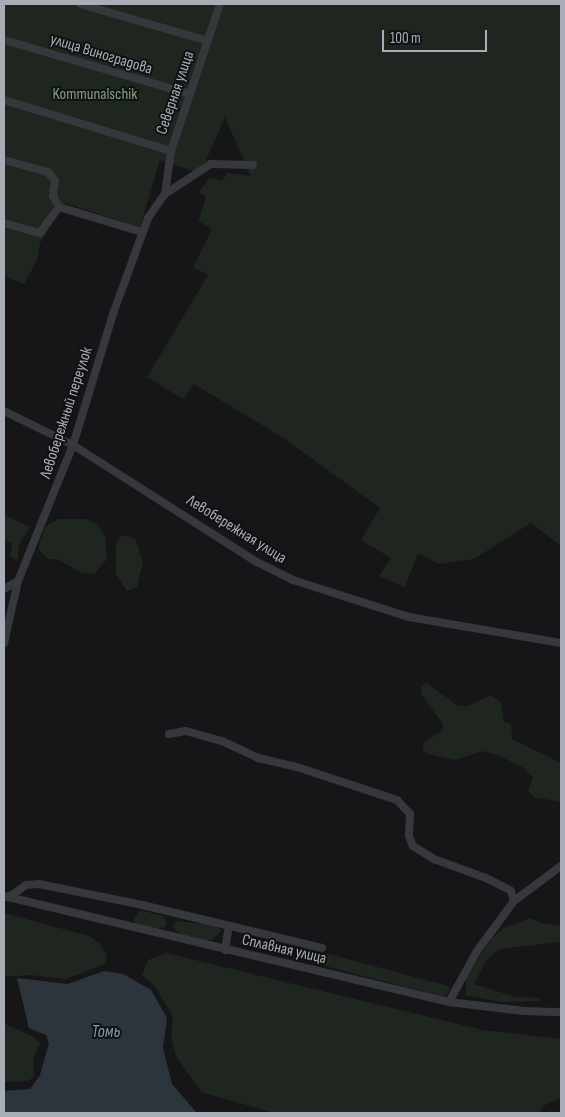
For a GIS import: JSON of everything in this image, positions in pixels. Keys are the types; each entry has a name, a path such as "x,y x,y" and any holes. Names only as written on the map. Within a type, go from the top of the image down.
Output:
{"street":[{"path":"80,4 208,41"},
{"name":"Северная улица","path":"165,194 171,151 220,4"},
{"name":"улица Виноградова","path":"4,40 190,94"},
{"path":"4,100 171,151"},
{"path":"4,160 48,172 55,181 53,196 59,207 142,232"},
{"path":"165,194 211,164 253,165"},
{"name":"Левобережный переулок","path":"4,643 18,581 73,445 84,403 142,232 165,194"},
{"path":"4,223 40,233 59,207"},
{"name":"Левобережная улица","path":"4,411 73,445 257,562 292,580 409,617 561,643"},
{"path":"4,589 18,581"},
{"path":"169,734 186,731 222,741 258,758 294,766 397,800 410,814 409,836 413,846 434,859 486,878 511,891 514,901"},
{"path":"449,1002 477,951 514,901 561,866"},
{"path":"6,896 26,885 39,884 322,948"},
{"name":"Сплавная улица","path":"6,896 225,950 449,1002 523,1012 561,1012"},
{"path":"225,950 229,926"}],"green space":[{"name":"Kommunalschik","path":"4,4 561,4 561,546 531,523 474,559 439,564 418,553 405,587 379,576 391,558 361,540 380,508 285,439 194,384 183,399 147,377 208,275 193,267 212,229 198,221 206,197 199,192 209,178 222,181 227,173 251,176 225,117 204,165 193,171 160,160 140,227 65,203 40,243 37,260 24,284 4,276"},
{"path":"4,515 30,527 19,544 18,561 10,556 12,544 4,539"},
{"path":"58,519 87,519 98,525 105,536 107,559 94,574 82,573 57,559 48,559 38,549 45,527"},
{"path":"128,535 136,540 143,562 137,587 127,591 116,574 116,545 120,537"},
{"path":"427,683 458,706 468,706 491,695 501,703 504,722 511,724 512,739 561,763 561,802 534,797 528,791 533,777 522,767 500,756 482,751 455,760 428,754 423,750 423,743 443,730 443,724 421,694 421,686"},
{"path":"140,910 163,916 167,922 165,927 157,929 138,925 133,920"},
{"path":"4,913 89,936 100,944 107,956 105,964 66,979 30,975 4,977"},
{"path":"530,918 541,923 561,926 561,942 499,949 486,961 474,984 516,997 539,998 539,1001 501,1002 466,995 466,978 492,938 504,928"},
{"path":"176,921 214,925 222,931 212,940 200,940 180,935 173,927"},
{"path":"303,947 448,986 450,989 447,995 441,996 302,960 298,956"},
{"path":"166,953 483,1030 561,1039 561,1098 545,1105 539,1113 274,1113 201,1092 176,1056 171,1037 173,1017 155,986 142,975 148,960"},
{"path":"5,1024 34,1037 40,1044 33,1060 34,1077 28,1081 4,1082"}],"water":[{"name":"Томь","path":"104,971 123,974 151,990 167,1018 163,1048 172,1084 197,1113 4,1113 4,1091 30,1089 40,1075 49,1043 46,1035 29,1028 17,978 68,984"}]}
